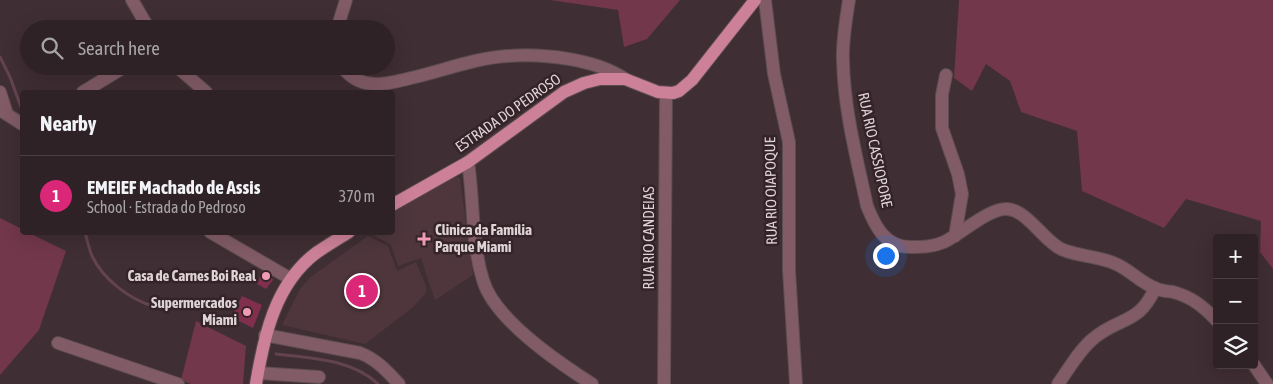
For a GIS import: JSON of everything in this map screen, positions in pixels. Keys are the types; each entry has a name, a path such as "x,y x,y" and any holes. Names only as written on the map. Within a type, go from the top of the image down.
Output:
{"main road":[{"path":"666,93 679,91 692,80 755,0"},
{"name":"ESTRADA DO PEDROSO","path":"395,203 468,162 568,90 591,81 612,78 625,79 658,92 666,93"},
{"path":"257,379 265,335 281,294 291,279 315,254 344,235"}],"street":[{"path":"132,0 144,20"},
{"path":"340,20 346,0"},
{"name":"RUA RIO OIAPOQUE","path":"765,0 774,74 789,142 788,270 796,384"},
{"name":"RUA RIO CASSIOPORE","path":"849,0 843,45 844,77 856,151 867,206 881,234 890,243 906,247 932,246 955,236 990,213 1006,208 1023,215 1061,249 1114,263 1155,288"},
{"path":"349,75 365,83 380,84 486,59 507,56 529,56 572,60 596,65 614,72 625,79"},
{"path":"86,90 111,75"},
{"path":"186,75 204,90"},
{"path":"946,75 942,95 942,128 958,174 962,194 955,236"},
{"path":"0,92 3,112 20,123"},
{"name":"RUA RIO CANDEIAS","path":"664,384 666,93"},
{"path":"468,162 479,262 483,281 490,295 500,309 525,334 565,367 592,384"},
{"path":"215,235 291,279"},
{"path":"1058,384 1080,352 1092,339 1140,312 1147,305 1155,288 1183,294 1194,300 1213,317"},
{"path":"265,335 364,355 380,364 399,384"},
{"path":"58,342 178,384"},
{"path":"1257,369 1267,384"},
{"path":"257,379 319,377"}],"shaded area":[{"path":"550,0 680,0 647,39 624,47 618,10"},
{"path":"959,0 1273,0 1273,269 1260,252 1261,221 1186,199 1164,228 1082,191 1077,131 1021,112 1010,81 986,64 972,91 954,78"},
{"name":"Clinica da Família Parque Miami","path":"455,176 460,178 473,275 435,300 421,258 398,266 391,245 374,235 395,235 395,211"},
{"path":"0,218 20,228 20,235 33,235 66,251 39,330 0,375"},
{"path":"368,236 388,246 397,271 416,262 426,286 426,293 411,309 365,344 282,325 300,289 312,276"},
{"path":"196,321 246,346 243,384 191,384 181,380"}],"building":[{"name":"Casa de Carnes Boi Real","path":"262,271 273,280 266,289 257,284"},
{"name":"Supermercados Miami","path":"242,296 262,305 253,328 231,317"}],"waterway":[{"path":"0,57 20,104"},
{"path":"86,235 92,256 109,280 125,293 152,306"},
{"path":"276,354 330,361 356,369 378,384"}],"place":[{"name":"Clinica da Família Parque Miami","path":"424,239"},
{"name":"Casa de Carnes Boi Real","path":"266,276"},
{"name":"EMEIEF Machado de Assis","path":"362,291"},
{"name":"Supermercados Miami","path":"247,312"}]}
